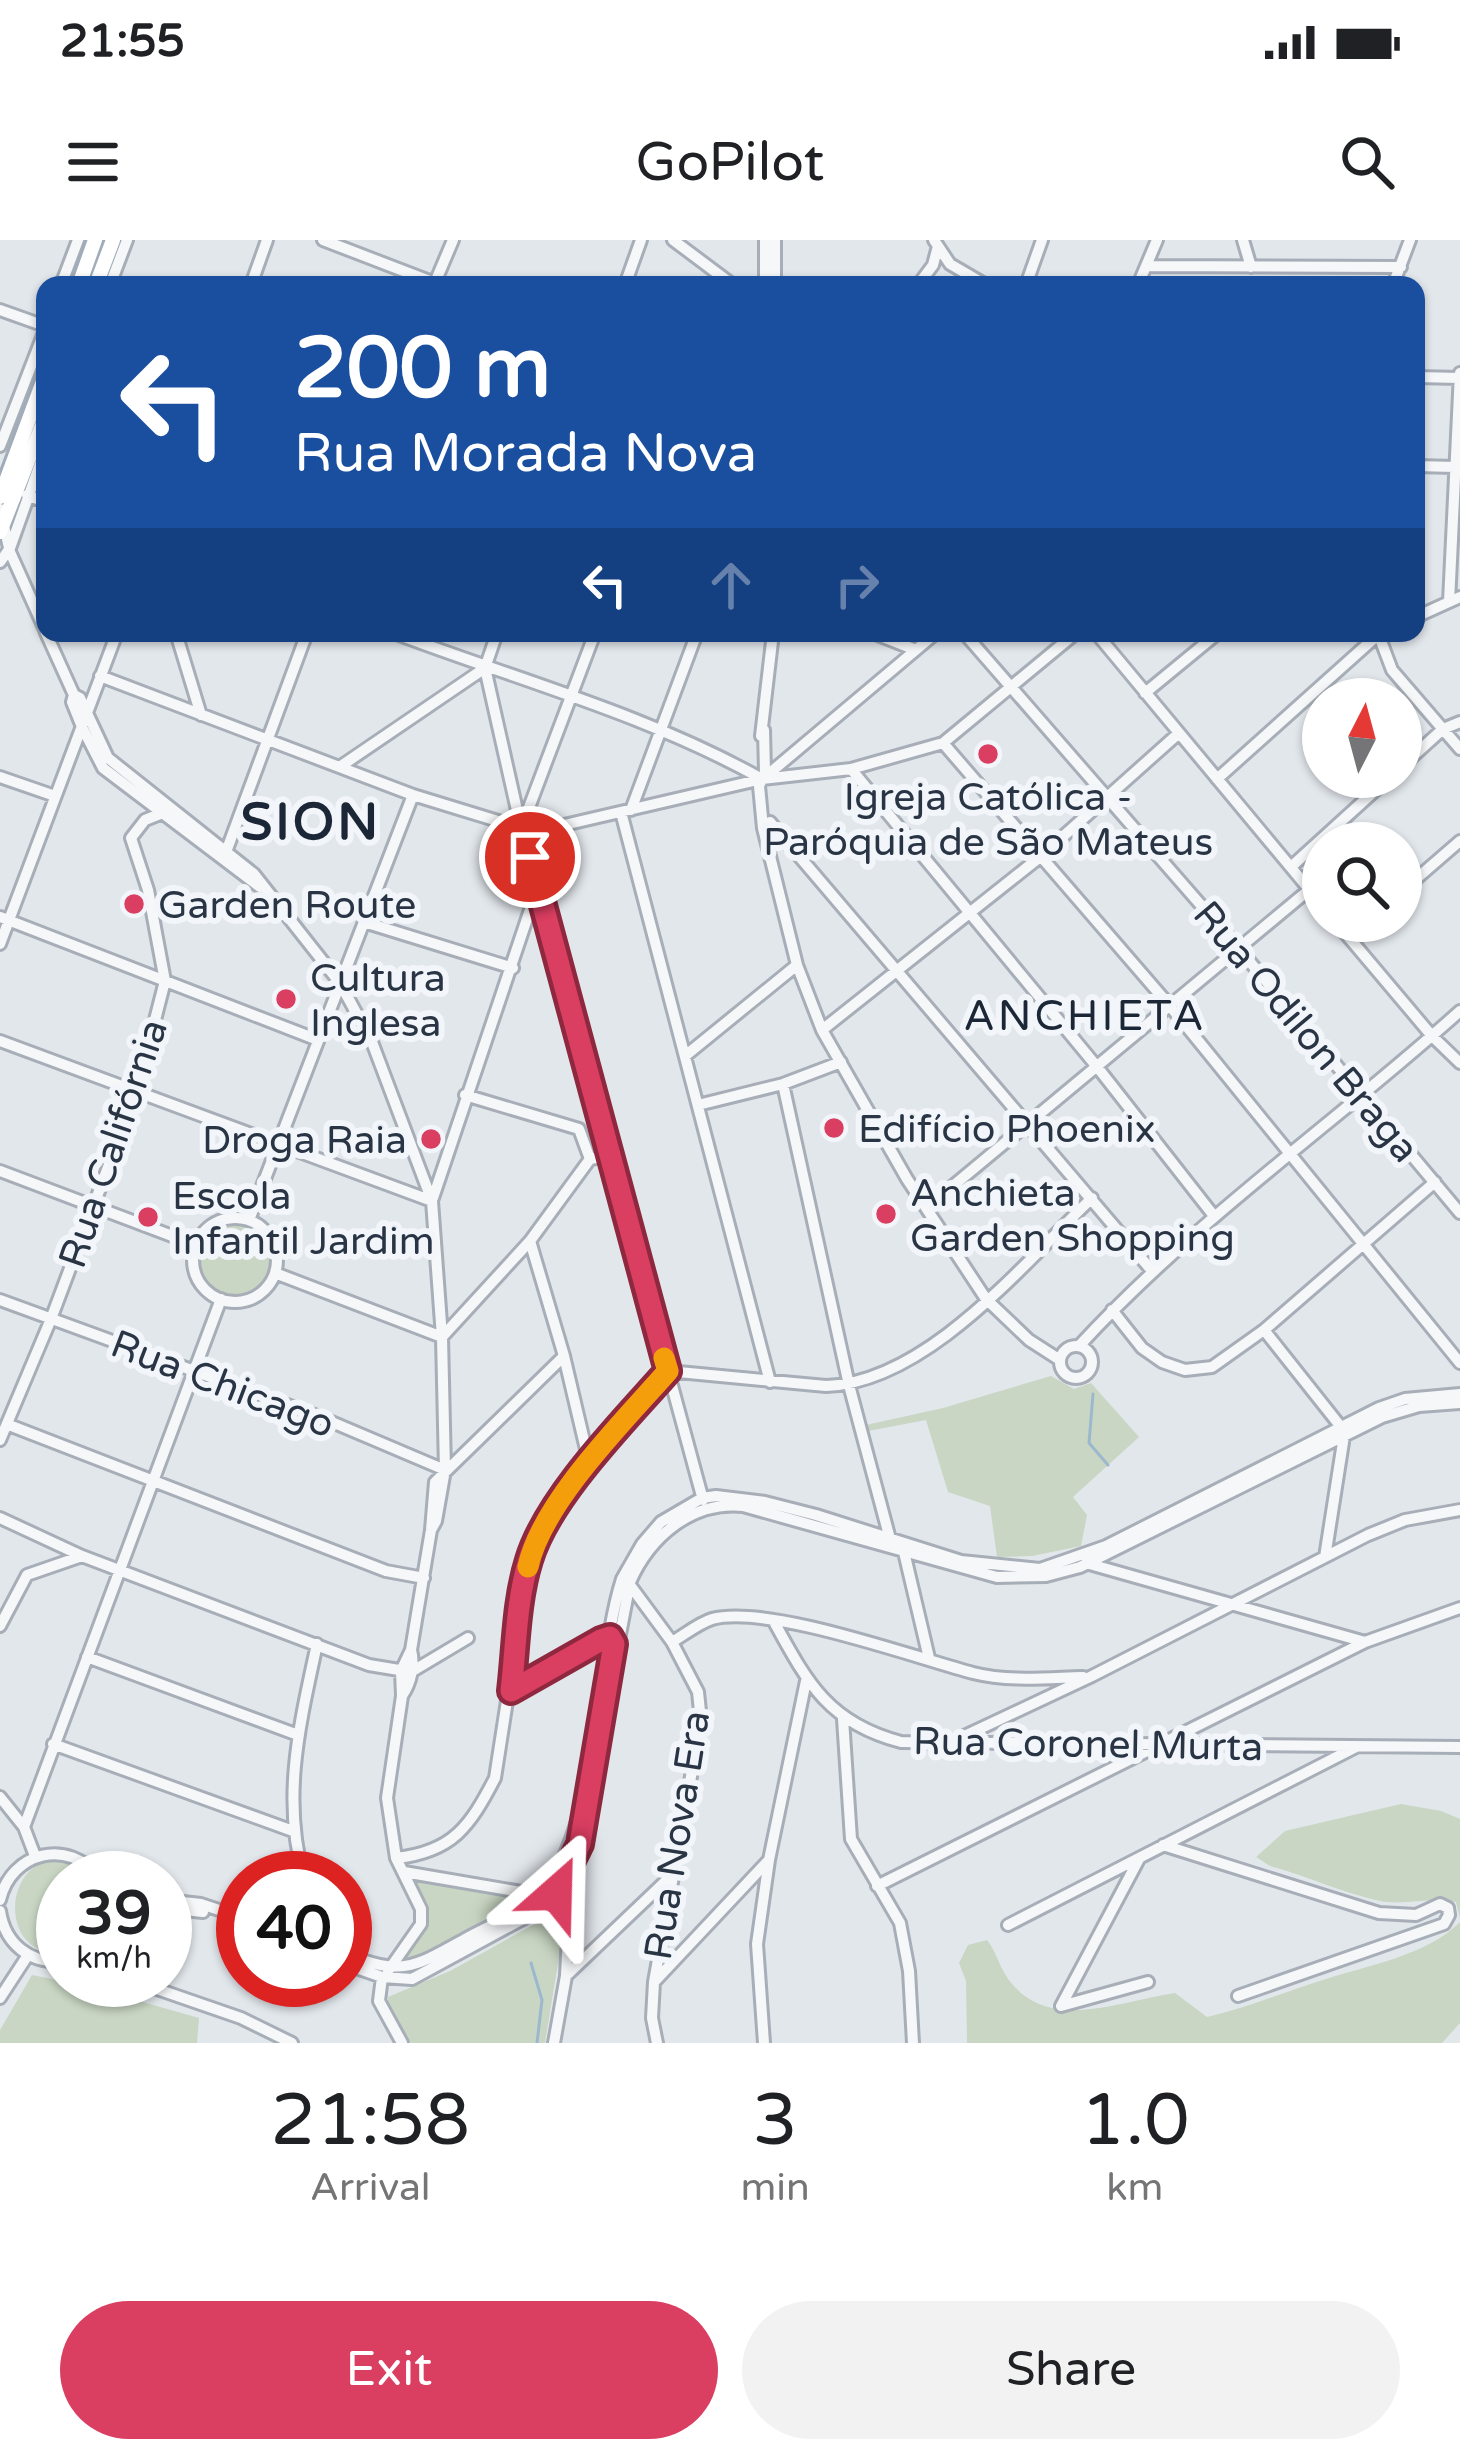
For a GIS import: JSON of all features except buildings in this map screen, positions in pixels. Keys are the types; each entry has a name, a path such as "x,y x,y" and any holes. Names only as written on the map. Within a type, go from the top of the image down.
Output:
{"main road":[{"path":"87,276 95,240"},
{"path":"90,276 113,240"},
{"path":"0,496 36,400"},
{"path":"1,522 36,439"}],"street":[{"path":"65,276 78,240"},
{"path":"113,276 127,240"},
{"path":"254,276 267,240"},
{"path":"323,240 415,276"},
{"path":"439,276 453,240"},
{"path":"628,276 641,240"},
{"path":"673,240 719,276"},
{"path":"764,240 769,276"},
{"path":"771,276 775,240"},
{"path":"1029,276 1042,240"},
{"path":"1143,276 1157,240"},
{"path":"1243,240 1252,267"},
{"path":"1397,276 1410,240"},
{"path":"925,276 933,265 937,242"},
{"path":"937,242 950,264 971,276"},
{"path":"1148,266 1401,267"},
{"path":"0,310 36,324"},
{"path":"0,446 36,352"},
{"path":"1425,377 1459,376 1454,600 1425,613"},
{"path":"1425,466 1455,467"},
{"path":"20,572 9,563 0,563 36,472"},
{"path":"27,495 36,498"},
{"path":"1,522 5,546 36,608"},
{"path":"51,642 108,758 254,874 340,983 372,1042 432,1201 445,1471"},
{"path":"0,944 4,919 114,642"},
{"path":"179,642 200,715"},
{"path":"226,852 304,642"},
{"path":"417,642 659,728 762,779"},
{"path":"494,642 485,668 523,813"},
{"path":"592,642 521,828 611,1171 696,1475 708,1501"},
{"path":"693,642 626,811 770,1382"},
{"path":"768,838 766,784 758,772 772,642"},
{"path":"896,642 916,650"},
{"path":"926,642 759,786 763,828 796,965 821,1030 941,1233 950,1240"},
{"name":"Rua Odilon Braga","path":"972,642 1240,950 1460,1213"},
{"path":"98,682 267,738 413,795 534,832 762,779 851,770 943,743 1065,642"},
{"path":"1103,642 1302,879"},
{"path":"1145,693 1207,642"},
{"path":"1217,779 1369,642"},
{"path":"1382,642 1392,670 1460,749"},
{"path":"340,766 485,668"},
{"path":"98,682 72,702 104,768 263,888"},
{"path":"1422,748 1443,729 1460,722"},
{"path":"821,1030 1040,857 1179,733"},
{"path":"943,743 1170,1006 1460,1363"},
{"path":"851,770 1214,1216"},
{"path":"0,777 56,796"},
{"path":"144,789 145,820 160,814"},
{"path":"249,1220 413,795"},
{"path":"1292,866 1367,798"},
{"name":"Rua Califórnia","path":"0,1440 137,1090 165,982 148,890 131,838 145,820"},
{"path":"770,822 1153,1272"},
{"path":"768,838 786,839"},
{"path":"1422,874 1460,841"},
{"path":"432,1201 538,886"},
{"path":"930,1204 1302,897"},
{"path":"4,919 318,1040"},
{"path":"364,922 513,968"},
{"path":"525,929 534,922 548,924"},
{"path":"1352,942 1460,1063"},
{"path":"685,1056 796,965"},
{"path":"903,1167 947,1228 986,1299 1029,1340 1068,1352 1214,1216 1363,1097 1460,1011"},
{"path":"0,1041 432,1201"},
{"path":"698,1106 783,1084 841,1062"},
{"path":"783,1084 849,1385 890,1539"},
{"path":"465,1095 579,1129"},
{"path":"579,1129 595,1107"},
{"path":"579,1129 590,1159 611,1171"},
{"path":"442,1337 530,1241 590,1159 608,1156"},
{"path":"0,1172 196,1244"},
{"path":"1112,1310 1142,1348 1162,1363 1185,1370 1212,1367 1264,1330 1435,1182"},
{"path":"668,1371 849,1385 903,1366 986,1299 1092,1198"},
{"path":"224,1219 249,1220 273,1240 275,1274 253,1298 221,1299 196,1277 196,1244 224,1219"},
{"path":"530,1241 589,1462"},
{"path":"275,1274 442,1337"},
{"path":"24,1827 221,1299"},
{"name":"Rua Chicago","path":"0,1300 320,1418 445,1471"},
{"path":"1264,1330 1342,1431 1325,1557"},
{"path":"402,2043 379,2001 386,1973 421,1924 422,1909 396,1858 387,1798 435,1482 564,1356"},
{"path":"396,1858 430,1855 458,1836 479,1808 495,1778 529,1559 548,1520 589,1462 668,1371"},
{"path":"708,1501 743,1506 1009,1578 1058,1574 1405,1400 1460,1394"},
{"path":"1342,1431 1405,1409 1460,1403"},
{"path":"9,1425 386,1571 424,1578"},
{"path":"543,1898 574,1836 610,1637 626,1581 642,1544 661,1522 708,1501 765,1502 992,1567 1040,1569 1082,1562 1365,1642"},
{"path":"955,1740 1405,1520 1460,1510"},
{"path":"0,1518 82,1556 369,1665 406,1671 468,1638"},
{"path":"904,1552 928,1658"},
{"path":"0,1626 26,1575 82,1556"},
{"path":"372,1970 386,1973 414,1967 543,1898 569,1872 580,1844 626,1581"},
{"name":"Rua Nova Era","path":"626,1581 672,1642 698,1692 701,1721 654,1982 652,2018 657,2043"},
{"path":"507,1617 521,1606"},
{"path":"877,1886 1365,1642 1454,1609 1460,1620"},
{"path":"672,1642 710,1620 746,1615 974,1673 1017,1680 1092,1676"},
{"name":"Rua Coronel Murta","path":"773,1620 806,1681 843,1720 901,1742 1460,1747"},
{"path":"511,1691 610,1637"},
{"path":"610,1637 614,1658"},
{"path":"297,1851 292,1831 292,1781 317,1644"},
{"path":"87,1657 298,1735"},
{"path":"764,2043 757,1944 806,1681"},
{"path":"843,1720 851,1839 900,1923 909,1971 913,2043"},
{"path":"52,1744 292,1831"},
{"path":"1009,1925 1359,1745"},
{"path":"0,1797 24,1827 35,1856 10,1875 0,1900"},
{"path":"1163,1845 1379,1912 1416,1915 1433,1905 1448,1908 1444,1924 1238,1996"},
{"path":"1141,1856 1061,2006 1148,1982"},
{"path":"654,1982 769,1860"},
{"path":"404,1872 543,1898 560,1913 568,1933 554,2043"},
{"path":"566,1976 675,1873"},
{"path":"0,1912 6,1934 36,1958"},
{"path":"1416,1915 1430,1928"},
{"path":"0,1998 28,1955"},
{"path":"372,1967 386,1973"},
{"path":"192,2001 292,2043"}],"green space":[{"path":"235,1222 261,1233 272,1259 261,1285 235,1296 209,1285 198,1259 209,1233"},
{"path":"1051,1376 1074,1389 1091,1383 1139,1437 1073,1497 1087,1515 1081,1546 997,1557 990,1506 948,1492 926,1420 868,1431 866,1425 943,1408"},
{"path":"1401,1804 1460,1819 1460,1918 1456,1902 1380,1901 1270,1866 1256,1857 1285,1831"},
{"path":"36,1867 36,1946 18,1927 15,1910 25,1876"},
{"path":"413,1879 526,1898 418,1961 402,1962 426,1919"},
{"path":"549,1916 561,1945 545,2043 411,2043 388,1997 450,1971"},
{"path":"1460,1922 1460,2023 1442,2043 967,2043 966,1981 959,1963 968,1945 987,1940 1005,1974 1021,1993 1040,2004 1083,2010 1175,1993 1207,2017 1396,1958 1431,1943"},
{"path":"32,1975 36,1976 36,2007 160,2007 199,2018 197,2043 0,2043 0,2030"}],"waterway":[{"path":"1093,1394 1089,1443 1108,1465"},
{"path":"531,1963 542,2000 537,2043"}],"slow traffic":[{"path":"528,1567 548,1520 604,1444 668,1371 664,1358"}],"place":[{"name":"Igreja Católica - Paróquia de São Mateus","path":"988,754"},
{"name":"Garden Route","path":"134,904"},
{"name":"Cultura Inglesa","path":"286,999"},
{"name":"Edifício Phoenix","path":"834,1128"},
{"name":"Droga Raia","path":"431,1139"},
{"name":"Anchieta Garden Shopping","path":"886,1214"},
{"name":"Escola Infantil Jardim","path":"148,1217"}],"district":[{"name":"SION","path":"311,821"},
{"name":"ANCHIETA","path":"1085,1015"}],"route":[{"path":"530,857 668,1371 589,1462 548,1520 529,1559 511,1691 601,1640 610,1637 614,1644 580,1844 556,1893"}]}
